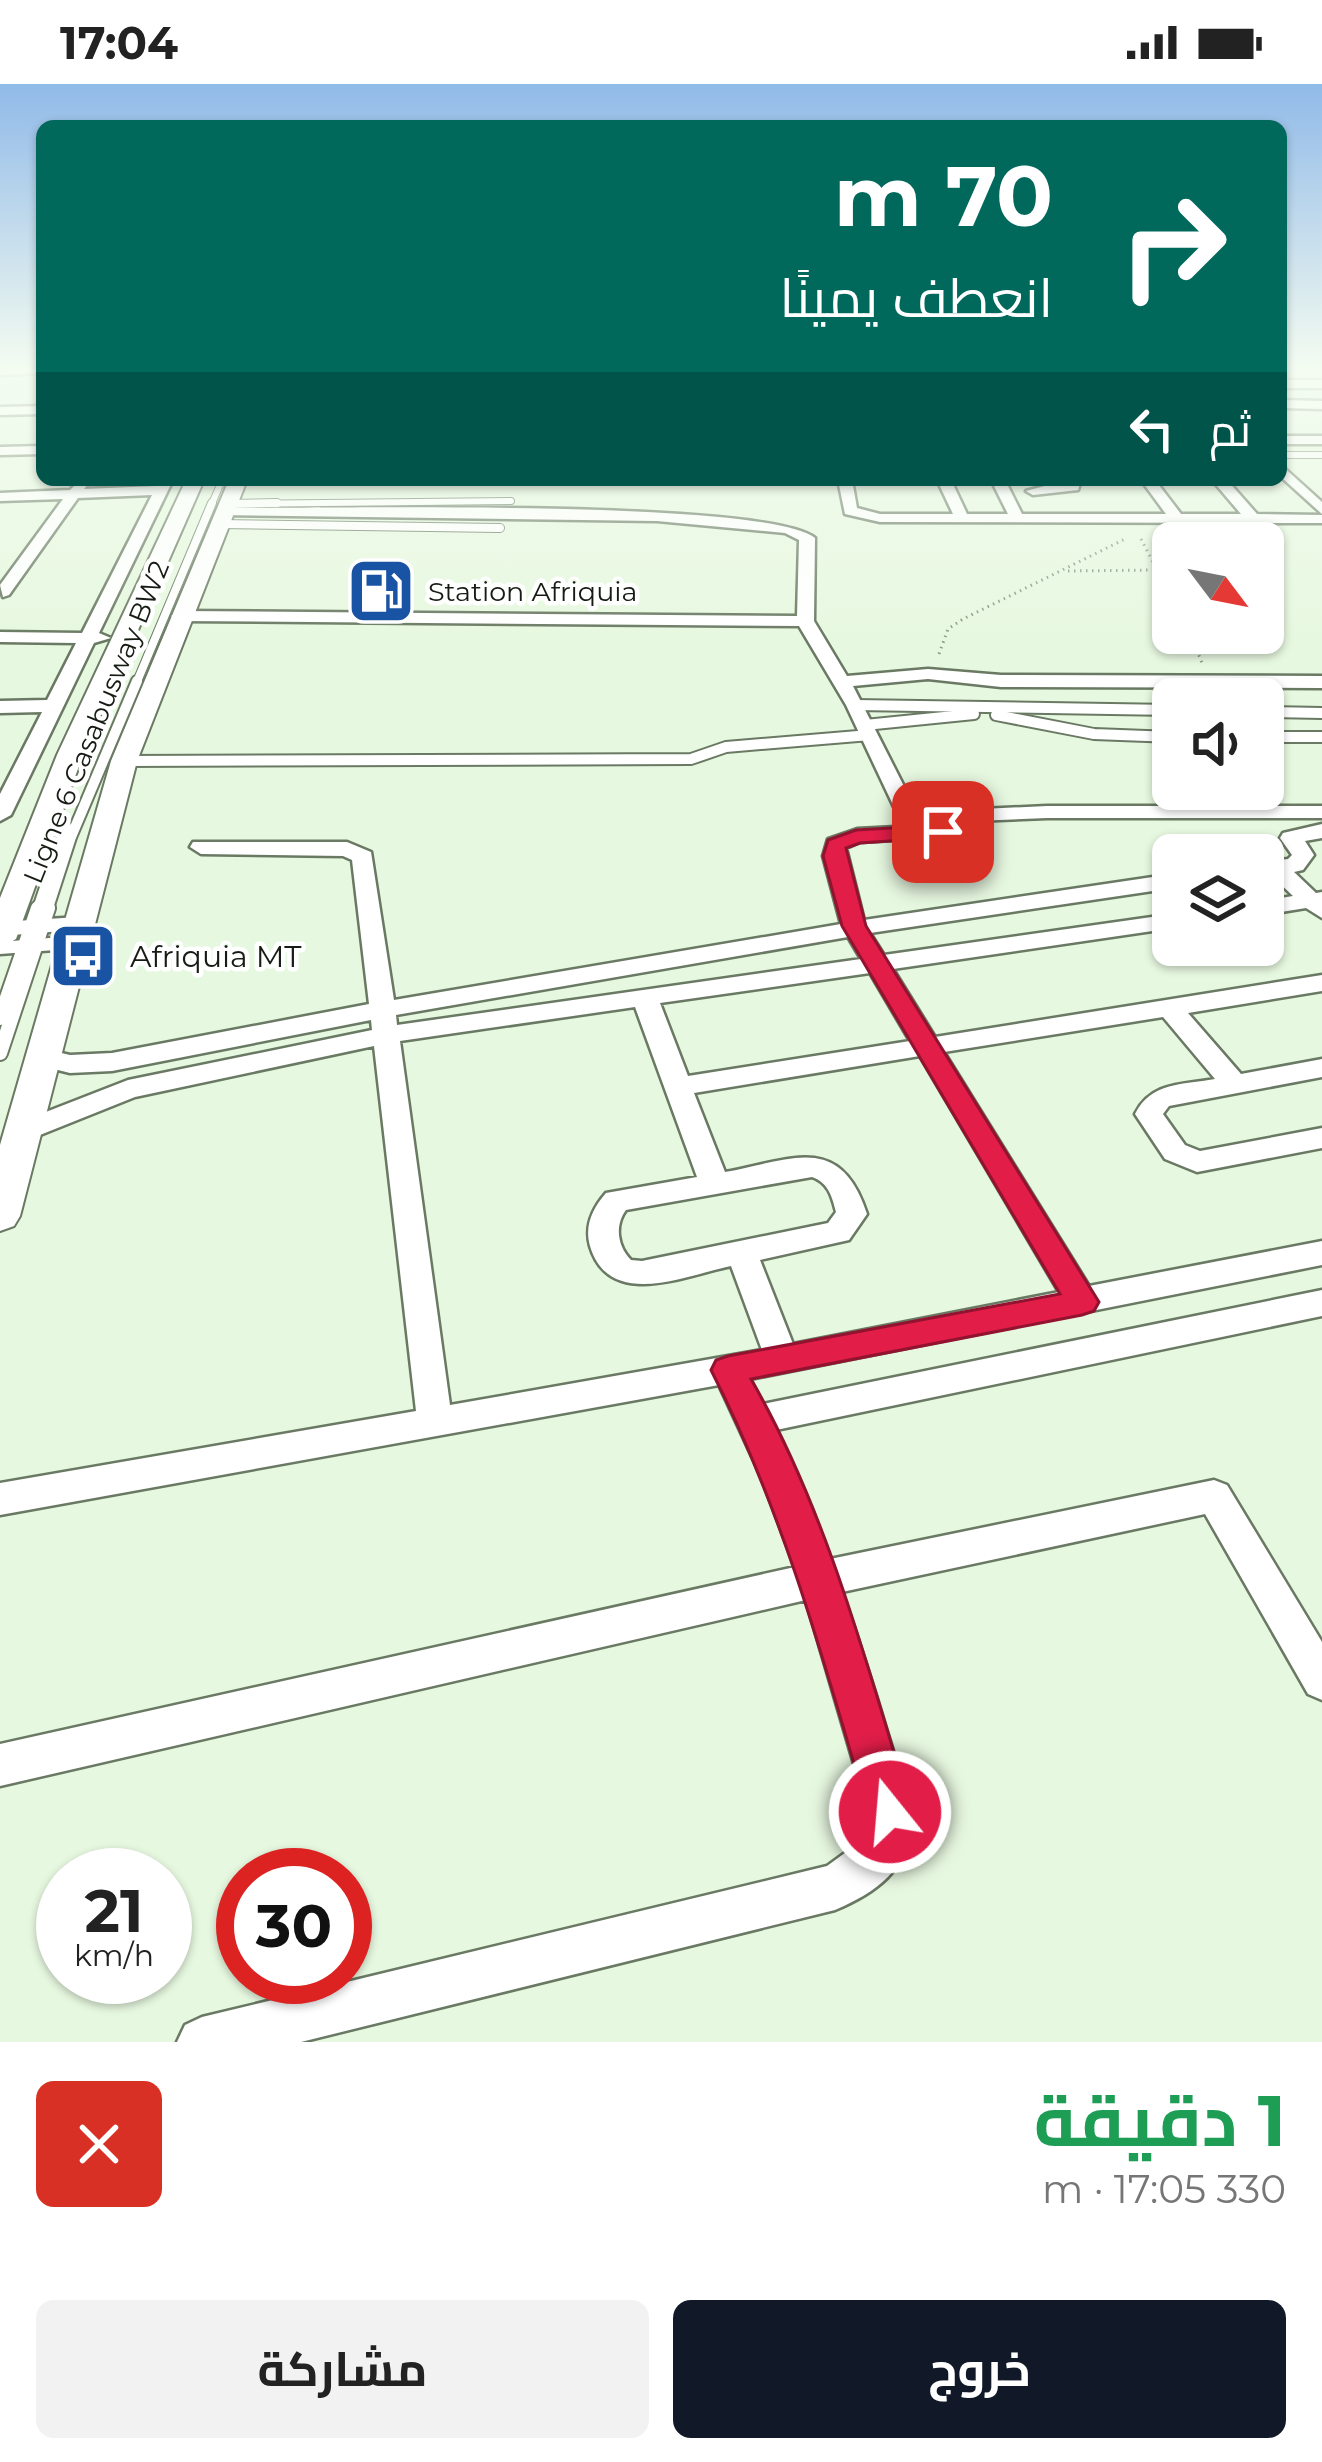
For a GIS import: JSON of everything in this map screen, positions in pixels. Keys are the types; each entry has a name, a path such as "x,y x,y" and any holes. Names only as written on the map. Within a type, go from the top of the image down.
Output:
{"main road":[{"path":"17,937 70,755 192,486"},
{"path":"0,1216 124,760 224,497"}],"street":[{"path":"1287,476 1322,514"},
{"path":"0,497 122,486"},
{"path":"0,815 164,486"},
{"path":"847,486 855,514 1253,519 1322,514"},
{"path":"947,486 962,518"},
{"path":"1001,486 1017,518"},
{"path":"1033,491 1073,486"},
{"path":"1153,486 1177,518"},
{"path":"1224,486 1253,519"},
{"path":"3,592 80,487"},
{"path":"224,497 777,526 807,538 805,621 855,705 910,819 1046,812 1322,812"},
{"path":"179,616 805,621"},
{"path":"0,637 124,638"},
{"path":"841,682 946,674 1001,681 1322,682"},
{"path":"0,707 48,713"},
{"path":"0,721 48,713"},
{"path":"1073,825 841,841 834,856 854,926 872,962 1082,1302"},
{"path":"1284,864 1303,860 1292,837 1322,831"},
{"path":"201,848 347,849 362,854 434,1419"},
{"path":"1284,879 1319,904"},
{"path":"26,1131 128,1089 383,1022 854,926 1152,884"},
{"path":"1284,906 1319,904"},
{"path":"44,1058 85,1064 383,1022 644,996 1152,924"},
{"path":"17,937 77,933"},
{"path":"678,1088 1322,983"},
{"path":"644,996 714,1184"},
{"path":"1171,1009 1234,1084"},
{"path":"128,1058 128,1089"},
{"path":"1322,1068 1156,1100 1149,1114 1175,1152 1197,1162 1322,1138"},
{"path":"812,1168 830,1171 840,1180 852,1214 838,1232 742,1253 632,1274 613,1262 602,1226 608,1209 617,1201 714,1184 812,1168"},
{"path":"742,1253 781,1357"},
{"path":"0,1499 728,1370 1322,1253"},
{"path":"756,1420 1322,1303"},
{"path":"202,2042 835,1887 867,1868 888,1845 890,1812 820,1579 756,1420 728,1370"},
{"path":"0,1765 820,1579 1214,1496 1322,1680"}],"lane":[{"path":"224,497 511,501"},
{"path":"224,497 500,528"},
{"name":"Ligne 6 Casabusway BW2","path":"0,1018 17,937 70,837 224,497"},
{"path":"855,705 1152,710"},
{"path":"1284,712 1322,713"},
{"path":"124,760 692,759 726,747 991,714 1094,734 1152,736"},
{"path":"1284,737 1322,737"},
{"name":"Ligne 6 Casabusway BW2","path":"0,1053 17,937"}],"path":[{"path":"946,674 937,650 948,629 1138,533 1152,563"},
{"path":"1065,571 1152,569"}],"place":[{"name":"Station Afriquia","path":"381,591"},
{"name":"Afriquia MT","path":"83,956"}],"route":[{"path":"890,1812 820,1579 756,1420 728,1370 1082,1302 854,926 834,856 836,844 856,836 943,832"}]}
